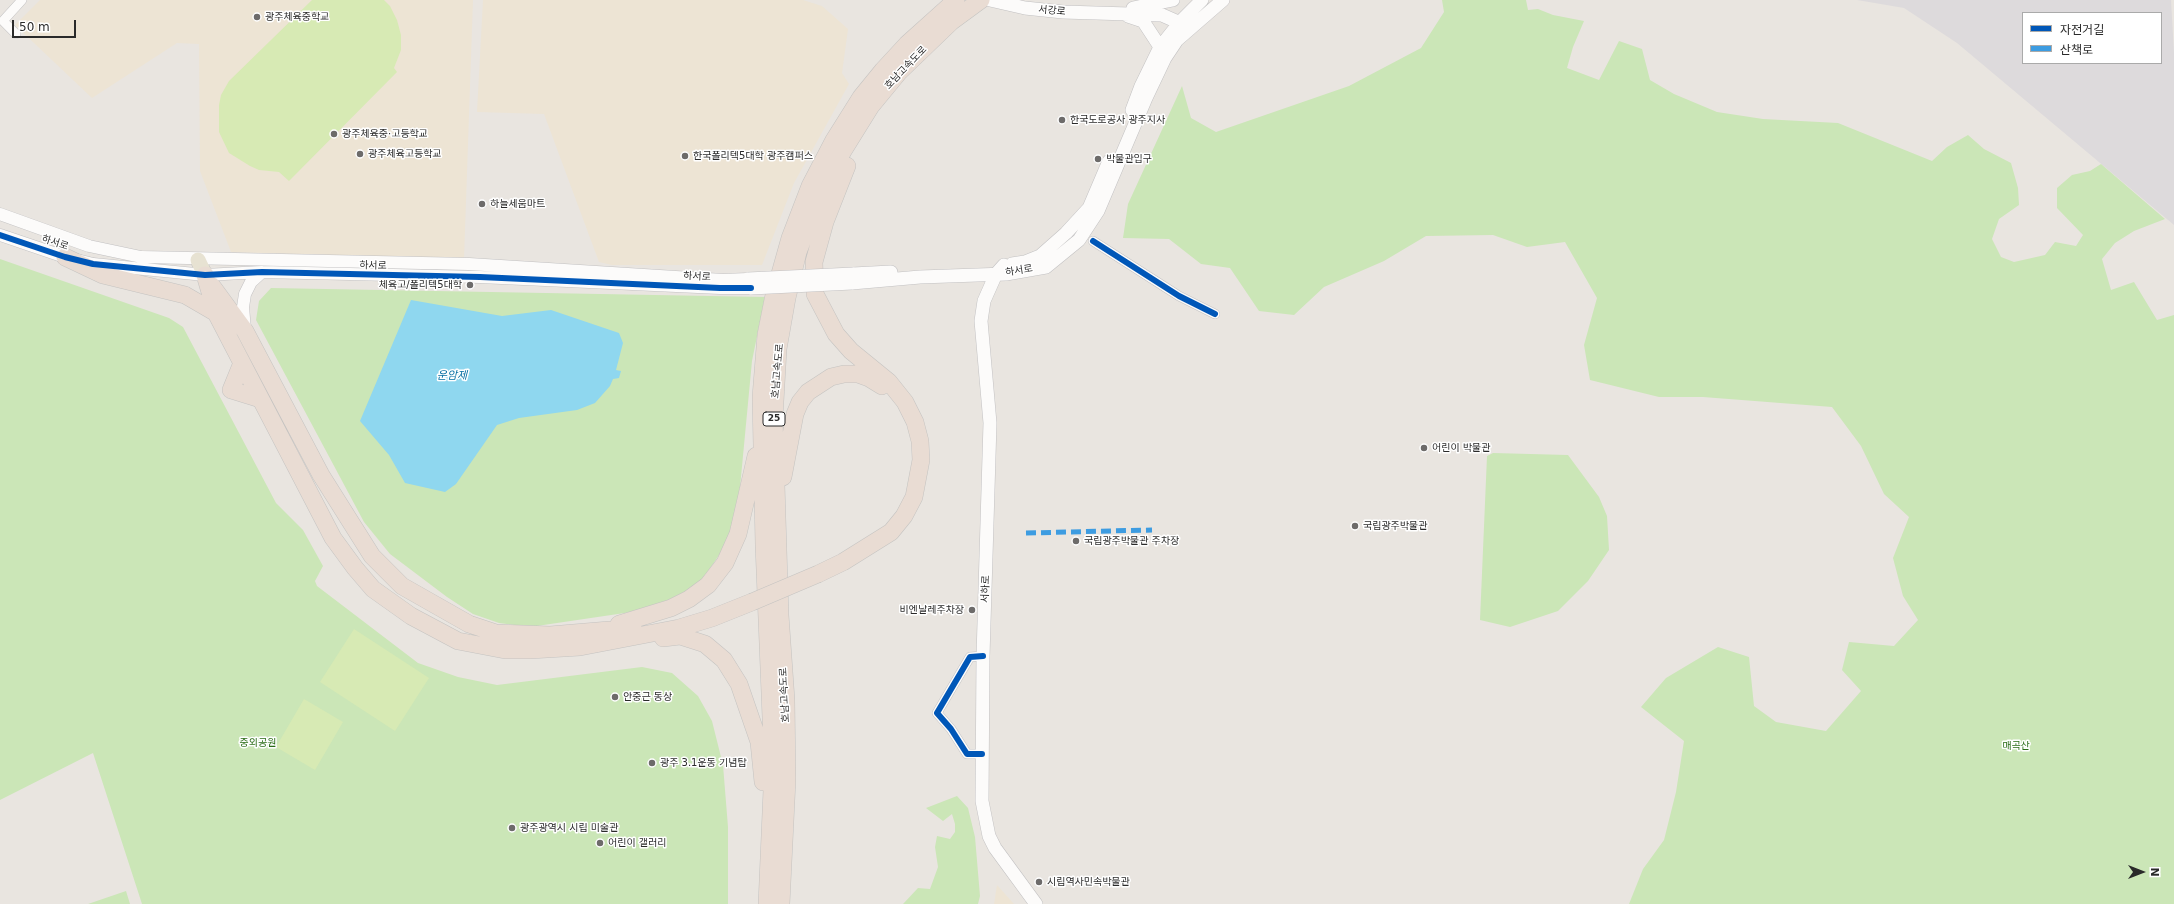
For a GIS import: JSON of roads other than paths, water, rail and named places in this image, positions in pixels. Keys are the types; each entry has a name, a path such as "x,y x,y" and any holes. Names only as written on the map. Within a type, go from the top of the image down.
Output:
{"highway":[{"name":"호남고속도로","path":"767,904 770,869 773,767 761,397 766,335 790,238 810,186 834,140 861,97 907,44 956,0"},
{"name":"호남고속도로","path":"781,904 787,780 786,700 780,615 774,419 778,349 787,298 798,252 816,205 843,151 871,106 899,72 951,22 981,0"},
{"path":"201,267 216,313 334,538 355,568 373,589 398,607 458,641 505,650 530,650 580,646 679,628 712,618 752,597 817,569 843,562 891,532 904,516 914,497 919,478 920,441 915,422 905,402 889,382 851,351 836,334 815,294 814,262 826,222 843,175 859,141 880,109 905,78 922,50"},
{"path":"65,257 103,275 185,295 216,313"},
{"path":"201,267 245,331 321,475 372,556 402,586 469,624 496,633 550,635 642,627 678,619 752,597"},
{"path":"777,515 795,414 800,402 820,384 838,376 858,374 880,384 898,404 911,430 915,464 910,485 903,503 888,523 873,535 817,569"},
{"path":"592,631 641,618 671,608 690,599 708,585 725,563 738,534 762,431"},
{"path":"607,642 680,636 705,644 724,660 739,684 759,742 763,784 764,840 770,869"}],"main road":[{"name":"서강로","path":"990,0 1025,8 1063,12 1115,12 1162,15 1185,25"},
{"name":"서강로","path":"1115,12 1173,0"},
{"name":"하서로","path":"750,283 920,277 1046,267 1078,240 1098,211 1146,98 1166,58 1178,40 1185,25 1202,0"},
{"name":"하서로","path":"1000,270 1040,256 1066,233 1089,208 1141,86 1160,47 1185,25 1223,0"},
{"path":"1115,12 1143,21 1160,47"},
{"name":"서하로","path":"1000,270 984,301 981,320 990,424 983,656 982,801 989,836 995,848 1036,904"}],"street":[{"path":"16,34 3,21 22,0"},
{"name":"하서로","path":"0,214 89,246 141,257 201,267 262,272 338,275 480,277 720,288 750,283"},
{"name":"하서로","path":"0,235 65,257 93,264 201,267 469,264 750,283"},
{"path":"1093,241 1180,296 1215,314"},
{"path":"245,331 243,307 245,294 251,282 262,272"},
{"path":"982,754 967,754 951,729 937,713 970,657 983,656"}],"water":[{"name":"운암제","path":"411,300 502,316 551,310 619,333 623,343 616,370 621,371 619,378 613,379 610,386 595,403 577,410 519,418 497,425 456,484 445,492 405,483 389,455 360,421"}],"place":[{"name":"광주체육중학교","path":"257,17"},
{"name":"한국도로공사 광주지사","path":"1062,120"},
{"name":"광주체육중·고등학교","path":"334,134"},
{"name":"광주체육고등학교","path":"360,154"},
{"name":"한국폴리텍5대학 광주캠퍼스","path":"685,156"},
{"name":"박물관입구","path":"1098,159"},
{"name":"하늘세움마트","path":"482,204"},
{"name":"체육고/폴리텍5대학","path":"470,285"},
{"name":"어린이 박물관","path":"1424,448"},
{"name":"국립광주박물관","path":"1355,526"},
{"name":"국립광주박물관 주차장","path":"1076,541"},
{"name":"비엔날레주차장","path":"972,610"},
{"name":"안중근 동상","path":"615,697"},
{"name":"광주 3.1운동 기념탑","path":"652,763"},
{"name":"광주광역시 시립 미술관","path":"512,828"},
{"name":"어린이 갤러리","path":"600,843"},
{"name":"시립역사민속박물관","path":"1039,882"}],"park label":[{"name":"중외공원","path":"258,743"},
{"name":"매곡산","path":"2016,746"}]}
